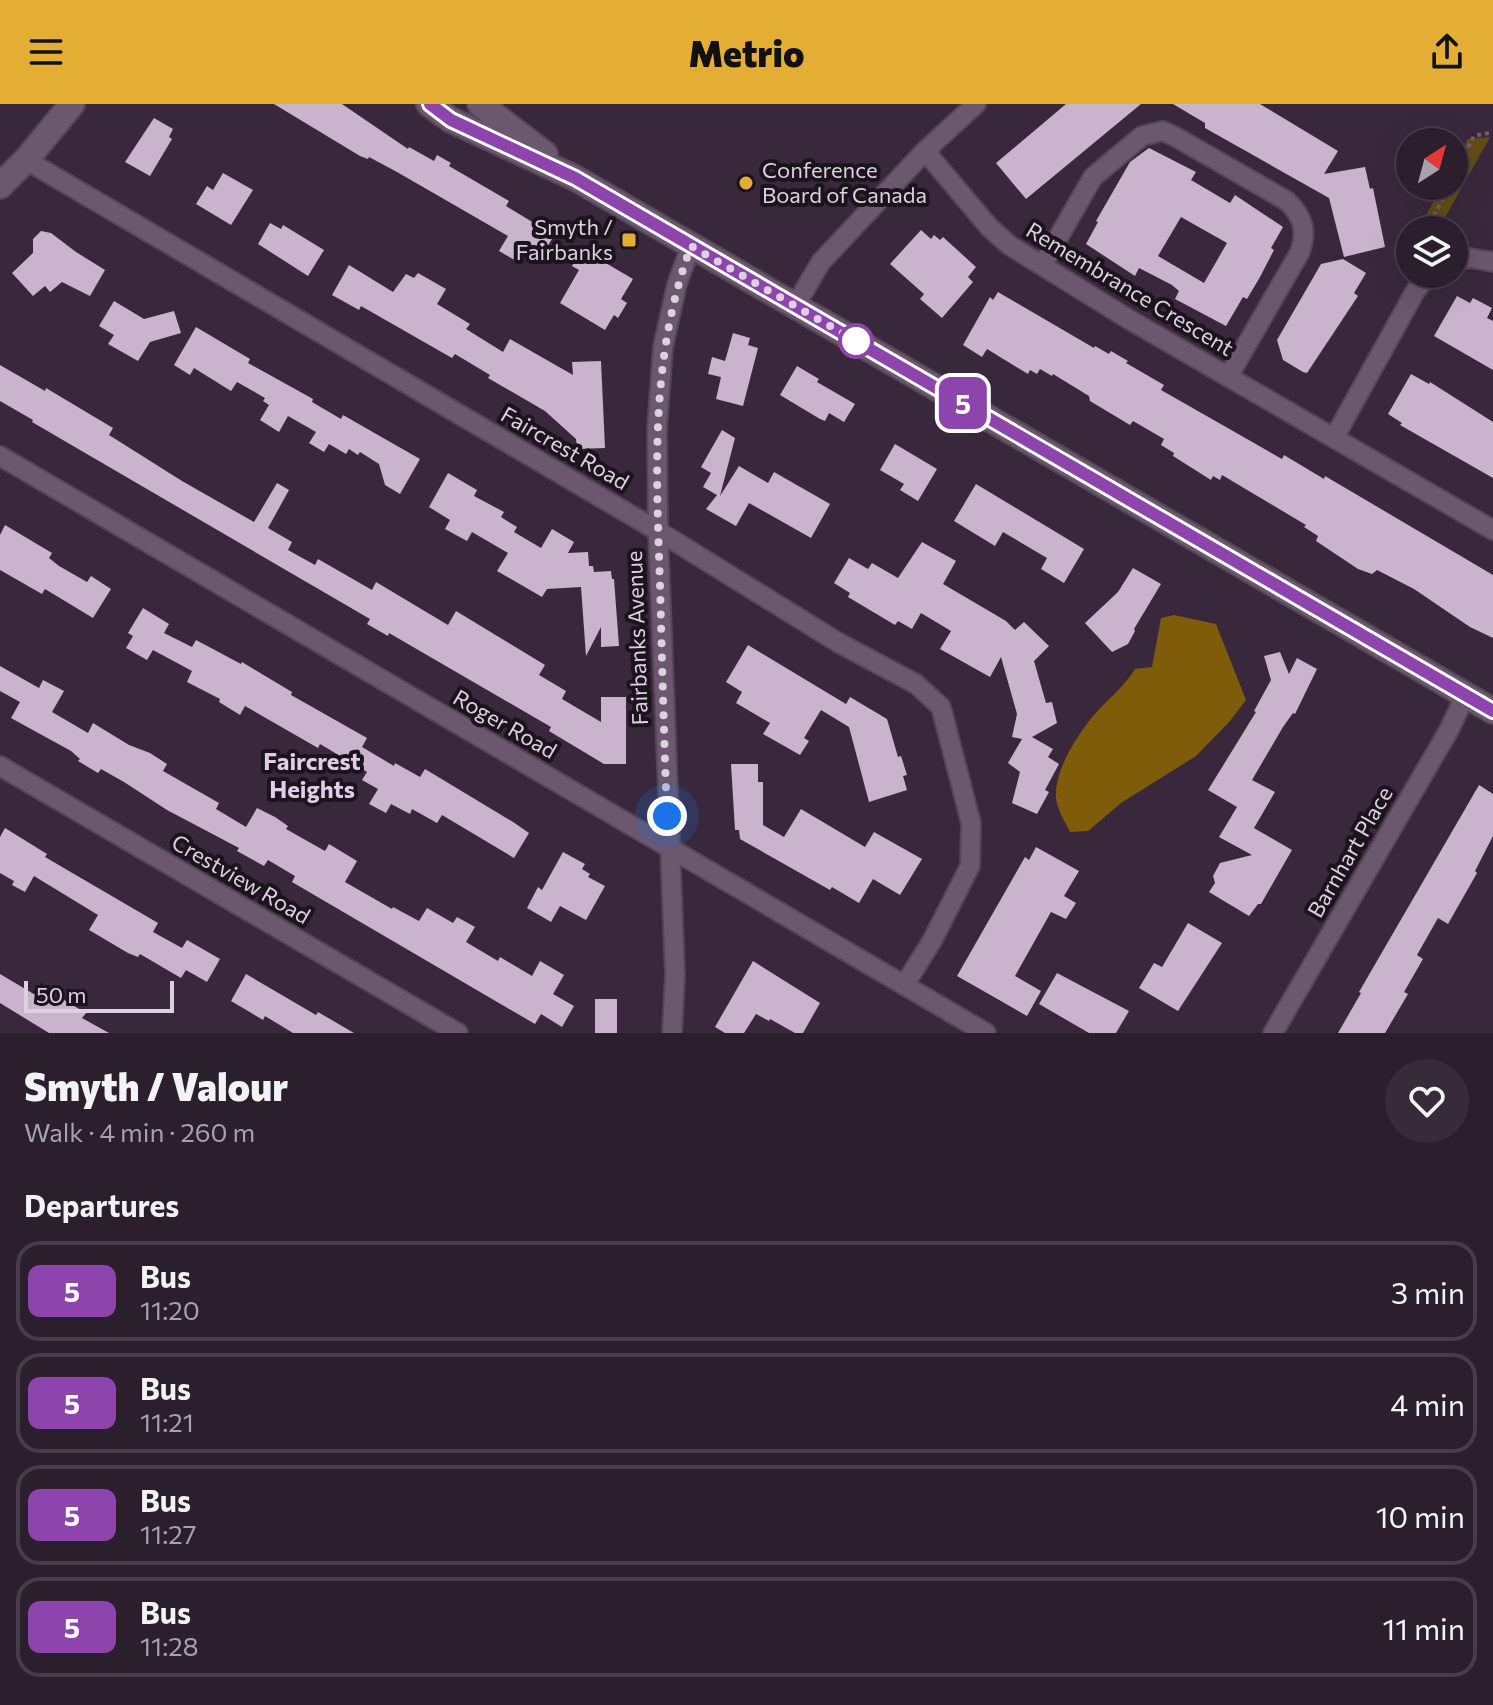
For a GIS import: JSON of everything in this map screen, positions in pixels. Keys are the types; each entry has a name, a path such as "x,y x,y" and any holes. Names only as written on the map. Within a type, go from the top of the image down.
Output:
{"main road":[{"path":"0,186 72,104"},
{"path":"429,104 451,120 575,178 1493,711"},
{"path":"480,104 575,178"}],"street":[{"path":"795,306 821,262 925,151 976,104"},
{"path":"1043,264 1093,177 1142,136 1154,132 1163,131 1174,136 1287,201 1299,214 1305,238 1300,252 1228,377"},
{"name":"Remembrance Crescent","path":"925,151 989,227 1009,245 1130,320 1493,530"},
{"name":"Faircrest Road","path":"26,160 658,531 839,643 916,684 941,707 971,823 970,866 932,941 905,984"},
{"name":"Fairbanks Avenue","path":"672,1033 675,975 668,848 657,428 663,347 677,284 691,246"},
{"path":"1468,258 1493,262"},
{"path":"1334,438 1418,288"},
{"name":"Roger Road","path":"0,456 986,1033"},
{"name":"Barnhart Place","path":"1273,1033 1449,730 1466,694"},
{"name":"Crestview Road","path":"0,766 458,1033"}],"path":[{"path":"1468,148 1474,136 1493,132"}],"shaded area":[{"path":"1490,137 1468,176 1468,139"},
{"path":"1434,200 1455,200 1446,216 1426,216"},
{"path":"1174,615 1216,624 1246,700 1196,756 1121,803 1088,831 1070,832 1056,798 1059,776 1068,754 1087,723 1135,669 1152,667 1161,618"}],"building":[{"path":"274,104 342,104 408,149 434,161 437,155 451,163 449,166 509,201 506,206 539,226 541,223 556,232 539,261 524,252 518,262 499,251 508,236 397,172 369,157 360,156"},
{"path":"1066,104 1141,104 1026,199 996,163"},
{"path":"1173,104 1260,104 1338,151 1324,174 1365,167 1370,189 1373,188 1385,247 1344,257 1329,198 1205,128 1205,123"},
{"path":"154,118 173,129 169,137 172,139 150,176 125,162"},
{"path":"1149,148 1196,172 1191,180 1230,203 1235,195 1283,227 1260,277 1247,299 1243,297 1226,326 1175,299 1179,291 1172,285 1139,268 1135,276 1086,244 1130,162","holes":["1181,217 1227,243 1204,283 1158,256"]},
{"path":"223,173 253,190 231,225 196,204 207,186 213,190"},
{"path":"270,223 281,229 283,225 324,250 308,276 258,244"},
{"path":"921,230 931,239 934,235 940,240 943,237 976,267 968,277 973,282 942,318 920,299 924,294 890,264"},
{"path":"41,231 51,233 105,270 90,296 62,282 50,292 45,286 33,296 12,273 33,253 33,239"},
{"path":"582,249 633,279 621,299 627,303 618,318 614,315 605,330 560,303 579,270 572,266"},
{"path":"1343,259 1366,273 1354,293 1358,296 1307,373 1303,372 1283,360 1277,340 1321,264"},
{"path":"349,265 393,292 406,274 414,278 418,273 446,289 437,304 470,324 466,329 503,352 510,339 573,375 572,362 601,361 605,448 577,449 576,439 545,411 488,378 490,375 455,354 452,358 361,306 359,310 332,295"},
{"path":"998,292 1094,348 1109,354 1111,351 1164,385 1161,390 1282,459 1284,455 1324,479 1325,476 1493,575 1493,638 1377,570 1372,574 1358,569 1316,541 1318,536 1304,527 1306,525 1222,475 1220,480 1213,476 1211,480 1173,456 1174,453 1161,445 1164,439 1133,421 1130,425 1053,374 1040,369 1037,374 1030,370 1028,374 987,349 982,357 963,345 990,297 993,300"},
{"path":"1457,296 1470,303 1473,298 1492,308 1487,318 1493,321 1493,370 1434,336"},
{"path":"114,301 144,319 174,311 181,333 150,342 138,361 108,344 114,335 99,326"},
{"path":"196,327 250,359 248,363 313,399 312,402 341,419 343,415 420,459 400,494 385,485 379,464 360,452 358,455 349,449 346,454 329,444 324,452 309,443 316,432 288,416 279,432 260,420 269,405 263,401 265,398 237,382 231,391 194,368 190,375 174,365"},
{"path":"733,333 750,338 748,345 758,348 743,406 716,399 721,377 708,374 712,357 725,361"},
{"path":"0,365 113,428 109,435 254,522 277,483 289,490 268,528 292,542 288,550 315,565 318,559 372,590 376,582 448,625 456,611 545,665 539,675 566,691 562,699 601,722 601,697 626,697 626,764 604,764 549,731 551,727 389,633 388,636 367,624 370,619 32,422 0,401"},
{"path":"797,366 819,379 817,382 855,404 844,422 829,413 825,421 820,419 780,395"},
{"path":"1411,374 1430,382 1493,422 1493,478 1400,425 1402,423 1388,414"},
{"path":"722,430 735,438 720,496 739,466 768,483 774,472 830,504 811,538 749,503 736,526 706,509 717,495 703,487 711,473 701,467"},
{"path":"895,444 937,469 918,501 900,490 904,484 880,470"},
{"path":"448,473 477,490 474,496 504,512 501,517 517,527 514,532 541,548 552,529 574,542 568,553 588,552 589,566 593,566 594,572 611,571 619,646 601,647 601,627 586,656 581,587 547,589 542,597 497,571 508,553 472,532 467,541 445,529 450,520 429,507"},
{"path":"976,484 1084,549 1064,583 1041,569 1047,558 1003,532 995,546 954,521"},
{"path":"5,525 52,553 49,558 59,566 87,582 91,576 111,589 93,618 45,589 42,594 0,570 0,535"},
{"path":"922,542 956,561 943,584 1006,621 1015,630 1024,622 1049,646 1034,661 1046,703 1052,702 1057,723 1032,737 1053,749 1048,757 1059,764 1037,814 1012,803 1020,772 1008,763 1022,739 1012,737 1017,714 1001,657 990,677 940,649 951,631 921,613 912,629 898,621 895,625 848,597 850,593 834,583 849,558 868,569 872,563 898,578"},
{"path":"1133,568 1161,584 1128,644 1112,652 1085,623 1118,592"},
{"path":"143,608 169,624 164,633 192,647 196,640 242,662 292,692 291,695 367,738 362,747 394,766 395,763 420,777 425,769 513,822 529,833 514,858 442,815 437,823 412,809 410,814 391,804 386,813 369,804 378,789 362,780 367,772 245,706 240,715 219,702 220,699 187,682 192,671 153,650 147,660 126,648 133,636 128,633"},
{"path":"748,645 846,704 850,697 887,719 898,757 901,756 907,775 903,776 907,790 869,802 849,727 821,710 804,738 809,741 800,755 763,734 770,723 736,703 742,692 726,682"},
{"path":"1280,652 1289,674 1297,658 1317,669 1295,714 1283,727 1252,780 1275,792 1254,828 1292,850 1261,904 1249,916 1209,892 1215,883 1213,876 1220,863 1252,855 1219,837 1237,807 1208,790 1256,712 1271,680 1264,656"},
{"path":"0,666 39,688 43,680 64,691 52,712 88,733 93,723 129,745 150,753 167,764 163,771 219,803 216,809 246,827 257,808 325,851 329,844 357,861 345,882 392,909 419,921 427,908 453,923 457,917 475,927 466,942 498,961 500,957 532,976 540,961 564,975 553,994 574,1006 562,1027 541,1014 535,1024 292,882 295,876 268,860 264,866 237,851 239,848 167,810 101,769 98,773 78,761 80,759 71,751 11,718 20,702 0,691"},
{"path":"731,764 758,764 758,782 763,782 763,825 784,837 801,809 865,847 874,832 922,859 900,895 873,879 859,903 740,839 739,830 735,830"},
{"path":"1479,785 1493,794 1493,836 1475,871 1477,873 1448,924 1438,918 1417,955 1423,959 1404,992 1408,994 1385,1033 1338,1033 1359,992"},
{"path":"5,828 47,854 45,857 158,923 153,932 182,948 187,940 220,959 207,982 186,970 181,978 89,930 98,915 34,876 25,892 12,885 14,881 0,873 0,837"},
{"path":"1036,847 1079,871 1064,896 1076,903 1066,919 1051,912 1015,976 1041,991 1027,1016 957,976 1025,857 1029,860"},
{"path":"563,852 585,864 582,869 590,874 588,877 605,886 586,920 560,906 551,922 527,908 538,887 542,890"},
{"path":"1188,923 1222,943 1178,1011 1139,988 1154,963 1162,967"},
{"path":"753,961 820,1003 803,1033 795,1033 756,1014 744,1033 725,1033 715,1027"},
{"path":"1057,973 1129,1011 1116,1033 1089,1033 1039,1004"},
{"path":"0,974 54,1006 59,997 86,1013 82,1018 109,1033 49,1033 0,1003"},
{"path":"246,974 316,1015 318,1012 354,1033 293,1033 265,1016 263,1020 231,1001"},
{"path":"595,999 617,999 617,1033 595,1033"}],"bus line":[{"name":"5","path":"430,104 451,120 575,178 1493,711"}],"place":[{"name":"Conference Board of Canada","path":"746,183"},
{"name":"Smyth / Fairbanks","path":"629,240"}],"district":[{"name":"Faircrest Heights","path":"312,776"}],"route":[{"path":"667,816 657,428 663,347 677,284 691,246 856,341"}]}
